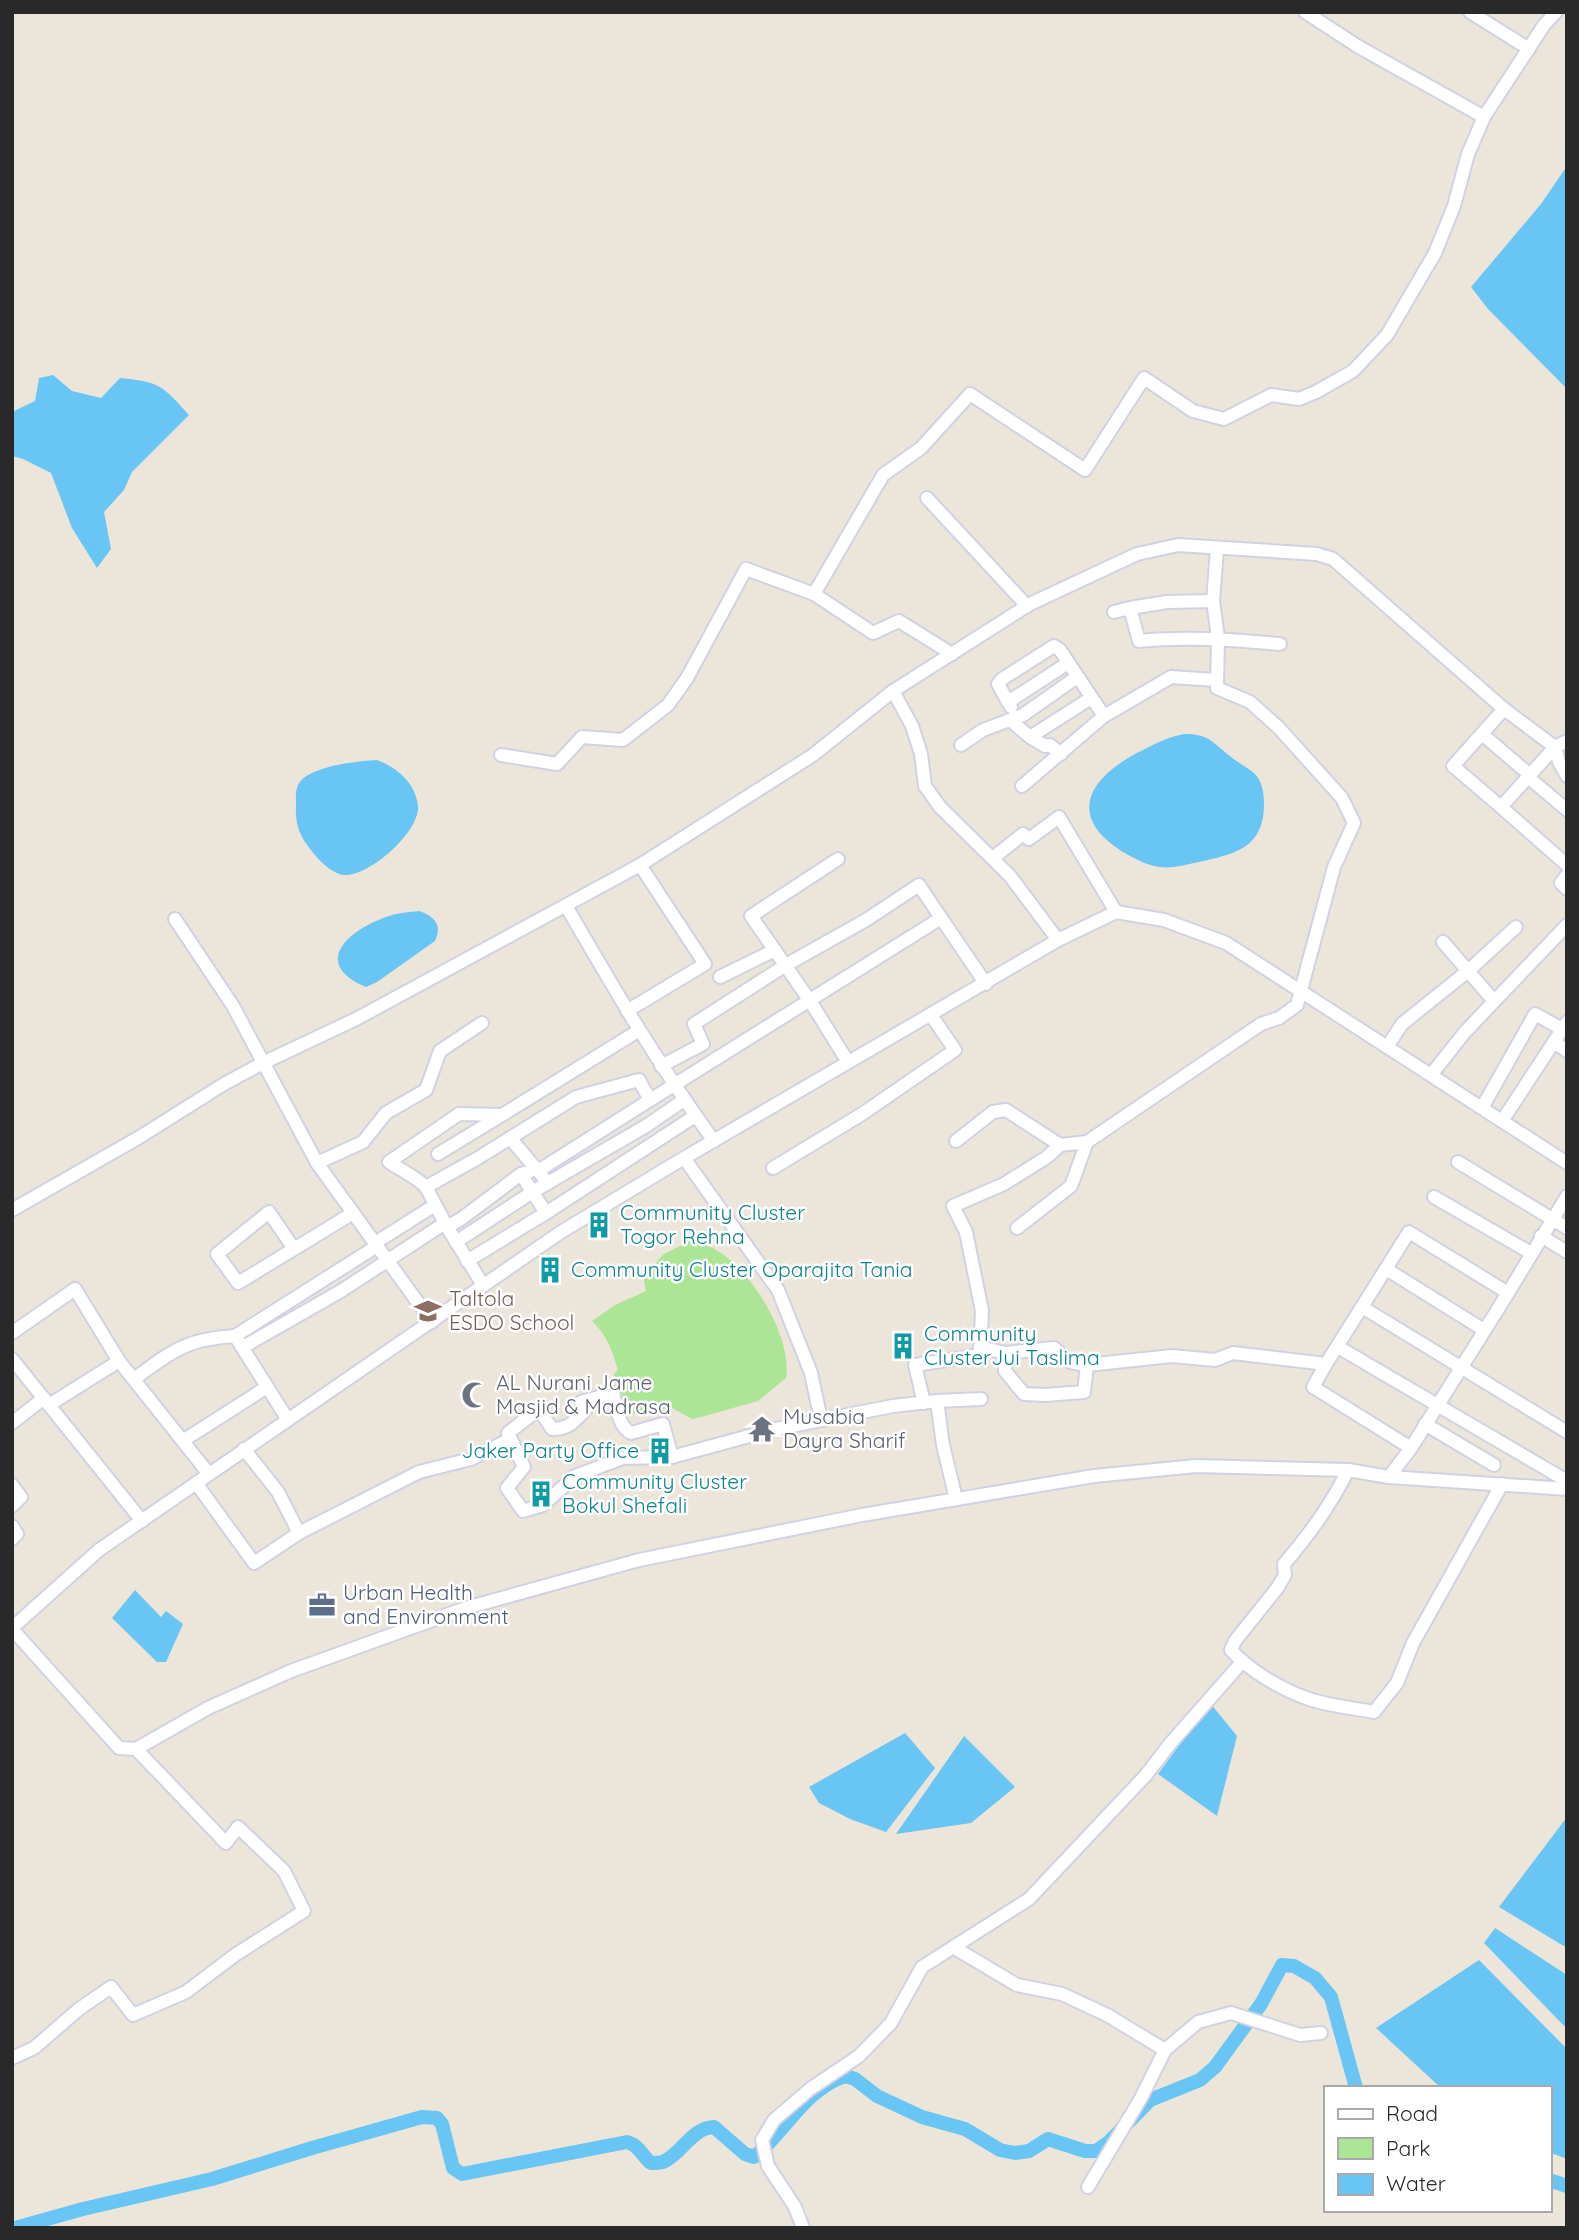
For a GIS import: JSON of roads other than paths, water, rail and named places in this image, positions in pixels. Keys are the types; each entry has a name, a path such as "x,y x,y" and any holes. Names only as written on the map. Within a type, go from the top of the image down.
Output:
{"street":[{"path":"1305,12 1370,54 1484,117"},
{"path":"1470,12 1529,49"},
{"path":"814,594 883,475 920,448 971,394 1085,470 1144,378 1193,411 1224,419 1271,395 1299,399 1353,370 1387,335 1434,253 1454,206 1468,154 1484,117 1544,24 1556,12"},
{"path":"927,498 1027,606"},
{"path":"12,1210 263,1063 358,1018 640,864 813,755 893,691 1027,606 1137,554 1178,545 1317,554 1333,559 1504,709 1561,744"},
{"path":"924,1403 915,1365 979,1355 982,1311 966,1231 953,1206 1004,1184 1047,1157 1060,1145 1087,1142 1261,1024 1279,1018 1297,1005 1334,867 1354,823 1342,798 1278,727 1250,702 1219,690 1216,680 1218,638 1213,601 1217,548"},
{"path":"501,755 557,764 582,737 623,740 668,705 687,678 746,569 814,594 873,634 899,621 952,654"},
{"path":"1114,612 1167,602 1213,601"},
{"path":"1130,608 1139,641 1218,638 1280,645"},
{"path":"1061,754 1050,745 1045,746 1030,737 1013,719 1008,702 998,684 1002,679 1054,646 1060,650 1104,716"},
{"path":"1008,702 1068,663"},
{"path":"961,745 983,730 1023,715 1077,677"},
{"path":"1022,786 1104,716 1171,677 1216,680"},
{"path":"893,691 912,726 921,754 925,786 940,807 1010,876 1058,940"},
{"path":"1030,737 1091,698"},
{"path":"1504,709 1453,766 1567,865"},
{"path":"1482,734 1567,810"},
{"path":"1501,807 1561,744"},
{"path":"1561,744 1559,762 1567,776"},
{"path":"993,858 1023,834 1029,839 1059,817 1116,912"},
{"path":"838,859 745,918 786,965 848,1062"},
{"path":"627,1011 705,964 640,864"},
{"path":"1567,875 1561,883 1567,889"},
{"path":"661,1066 703,1044 694,1024 919,885 986,984"},
{"path":"566,906 638,1031 714,1141"},
{"path":"1567,1163 1226,943 1164,920 1116,912 1058,940 561,1232 99,1550 12,1629 119,1748 136,1749 208,1708 290,1671 466,1608 639,1560 862,1515 1094,1476 1196,1466 1348,1470 1389,1476 1567,1489"},
{"path":"243,1347 446,1225 461,1219 521,1174 538,1171 941,918"},
{"path":"175,919 233,1006 317,1164 432,1322"},
{"path":"1431,1075 1465,1032 1567,925"},
{"path":"1387,1047 1402,1024 1468,971 1516,927"},
{"path":"1443,942 1494,1001"},
{"path":"720,977 775,950"},
{"path":"1482,1108 1535,1014 1564,1025 1502,1121"},
{"path":"773,1168 862,1114 955,1050 931,1016"},
{"path":"317,1164 363,1142 386,1113 426,1090 440,1051 482,1023"},
{"path":"438,1154 638,1031"},
{"path":"1553,1042 1567,1051"},
{"path":"426,1187 576,1097 639,1080 650,1100"},
{"path":"456,1242 684,1100"},
{"path":"956,1141 993,1112 1006,1110 1060,1145"},
{"path":"483,1285 426,1187 416,1177 404,1173 389,1162 459,1114 502,1115"},
{"path":"467,1261 547,1213 695,1116"},
{"path":"510,1138 548,1183"},
{"path":"1017,1228 1071,1186 1087,1142"},
{"path":"684,1158 778,1290 811,1373 821,1420"},
{"path":"1458,1163 1567,1228"},
{"path":"521,1174 547,1213"},
{"path":"1389,1476 1411,1448 1567,1196"},
{"path":"1434,1197 1531,1253"},
{"path":"134,1379 174,1349 209,1338 235,1336 435,1205"},
{"path":"294,1249 269,1212 217,1254 238,1283 294,1249 353,1213"},
{"path":"1411,1448 1314,1387 1326,1364 1409,1232 1508,1293"},
{"path":"1541,1236 1567,1252"},
{"path":"1386,1269 1484,1330"},
{"path":"12,1333 75,1289 118,1361 209,1474"},
{"path":"1362,1307 1567,1432"},
{"path":"235,1336 288,1420"},
{"path":"980,1347 1005,1353 1054,1348 1070,1362 1087,1365 1172,1356 1215,1360 1233,1353 1326,1364"},
{"path":"1338,1347 1567,1481"},
{"path":"1005,1353 1006,1371 1024,1394 1084,1392 1087,1365"},
{"path":"12,1359 142,1521"},
{"path":"12,1423 118,1361"},
{"path":"184,1440 267,1387"},
{"path":"672,1457 663,1424 631,1433 620,1422 613,1393 581,1402 585,1410 572,1425 562,1429 552,1429 539,1409 508,1433 524,1466 507,1488 523,1511 543,1505 575,1476 623,1458 672,1457 771,1430 892,1406 981,1398"},
{"path":"937,1401 943,1445 956,1499"},
{"path":"1425,1424 1494,1465"},
{"path":"196,1483 254,1563 299,1533 419,1472 471,1459 510,1439"},
{"path":"244,1449 278,1492 299,1533"},
{"path":"1348,1470 1327,1509 1284,1564 1285,1575 1278,1587 1231,1647 1242,1662 1275,1684 1310,1700 1374,1712 1397,1683 1413,1643 1502,1484"},
{"path":"12,1485 21,1497 12,1506"},
{"path":"12,1526 17,1534 12,1539"},
{"path":"803,2228 795,2207 768,2166 762,2140 774,2120 810,2090 859,2056 891,2023 922,1967 1029,1899 1146,1775 1242,1662"},
{"path":"12,2058 34,2048 111,1987 133,2015 186,1992 235,1955 304,1911 284,1871 238,1827 226,1843 136,1749"},
{"path":"953,1947 1017,1985 1062,1994 1107,2015 1165,2050"},
{"path":"1088,2187 1141,2098 1165,2050 1198,2022 1231,2013 1300,2035 1321,2033"}],"water":[{"path":"1567,166 1567,389 1488,309 1471,287 1541,204"},
{"path":"53,375 72,391 101,398 120,378 144,381 166,391 189,415 132,472 124,490 104,512 111,549 97,568 72,528 51,473 12,456 12,412 35,401 39,378"},
{"path":"1184,734 1199,735 1210,740 1256,775 1263,794 1262,820 1252,840 1235,852 1182,865 1155,866 1117,848 1102,835 1093,822 1089,808 1092,794 1100,781 1115,767 1153,745"},
{"path":"377,760 398,771 409,782 418,805 417,816 403,839 380,860 355,873 339,874 319,860 302,837 296,817 297,787 311,773 322,769"},
{"path":"419,911 436,922 438,930 435,941 366,987 349,978 340,968 338,958 341,948 359,930 390,916"},
{"path":"135,1590 161,1617 166,1611 183,1624 166,1662 157,1662 112,1618"},
{"path":"1210,1703 1237,1736 1217,1816 1158,1774"},
{"path":"905,1733 935,1768 886,1832 850,1819 819,1803 809,1787"},
{"path":"964,1736 1015,1787 971,1823 896,1834"},
{"path":"1567,1817 1567,1948 1499,1907"},
{"path":"1495,1928 1567,1975 1567,2029 1484,1943"},
{"path":"1479,1960 1567,2049 1567,2159 1551,2153 1551,2086 1439,2086 1376,2028"}],"waterway":[{"path":"15,2228 212,2179 422,2117 437,2118 442,2124 453,2168 462,2174 627,2142 651,2163 662,2162 676,2153 693,2136 706,2128 714,2127 745,2154 754,2157 818,2091 845,2076 855,2079 877,2096 922,2117 965,2129 1000,2150 1015,2153 1029,2151 1048,2139 1085,2151 1096,2151 1109,2142 1150,2100 1200,2080 1215,2067 1261,2004 1282,1965 1294,1966 1315,1978 1331,1997 1355,2086"},
{"path":"1551,2181 1567,2186"}],"place":[{"name":"Community Cluster Togor Rehna","path":"599,1225"},
{"name":"Community Cluster Oparajita Tania","path":"550,1270"},
{"name":"Taltola ESDO School","path":"428,1311"},
{"name":"Community ClusterJui Taslima","path":"903,1346"},
{"name":"AL Nurani Jame Masjid & Madrasa","path":"475,1395"},
{"name":"Musabia Dayra Sharif","path":"762,1429"},
{"name":"Jaker Party Office","path":"660,1451"},
{"name":"Community Cluster Bokul Shefali","path":"541,1494"},
{"name":"Urban Health and Environment","path":"322,1605"}]}
